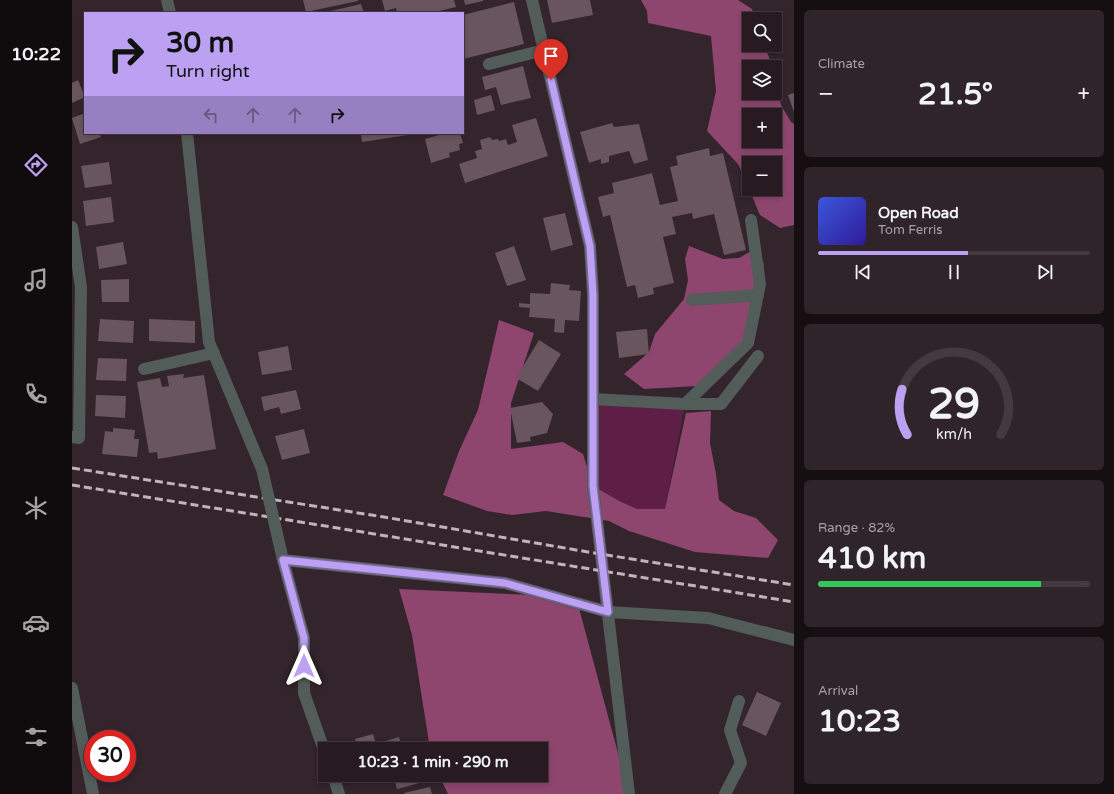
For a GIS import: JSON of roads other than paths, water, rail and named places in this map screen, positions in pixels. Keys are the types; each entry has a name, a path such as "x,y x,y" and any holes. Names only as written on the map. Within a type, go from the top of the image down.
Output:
{"street":[{"path":"167,0 170,12"},
{"path":"532,0 590,246 593,295 593,486 629,794"},
{"path":"489,64 544,50"},
{"path":"187,134 209,342 262,468 283,560 304,638 304,693 321,742"},
{"path":"685,404 748,343 760,284 751,220"},
{"path":"72,227 77,289 79,438 72,437"},
{"path":"692,300 758,294"},
{"path":"144,369 214,353"},
{"path":"593,399 685,404 721,404 758,356"},
{"path":"283,560 505,583 608,612 708,618 794,640"},
{"path":"72,688 93,794"},
{"path":"725,794 741,763 730,730 739,701"},
{"path":"335,782 339,794"}],"railway":[{"path":"72,468 384,517 794,585"},
{"path":"72,485 794,602"}]}
